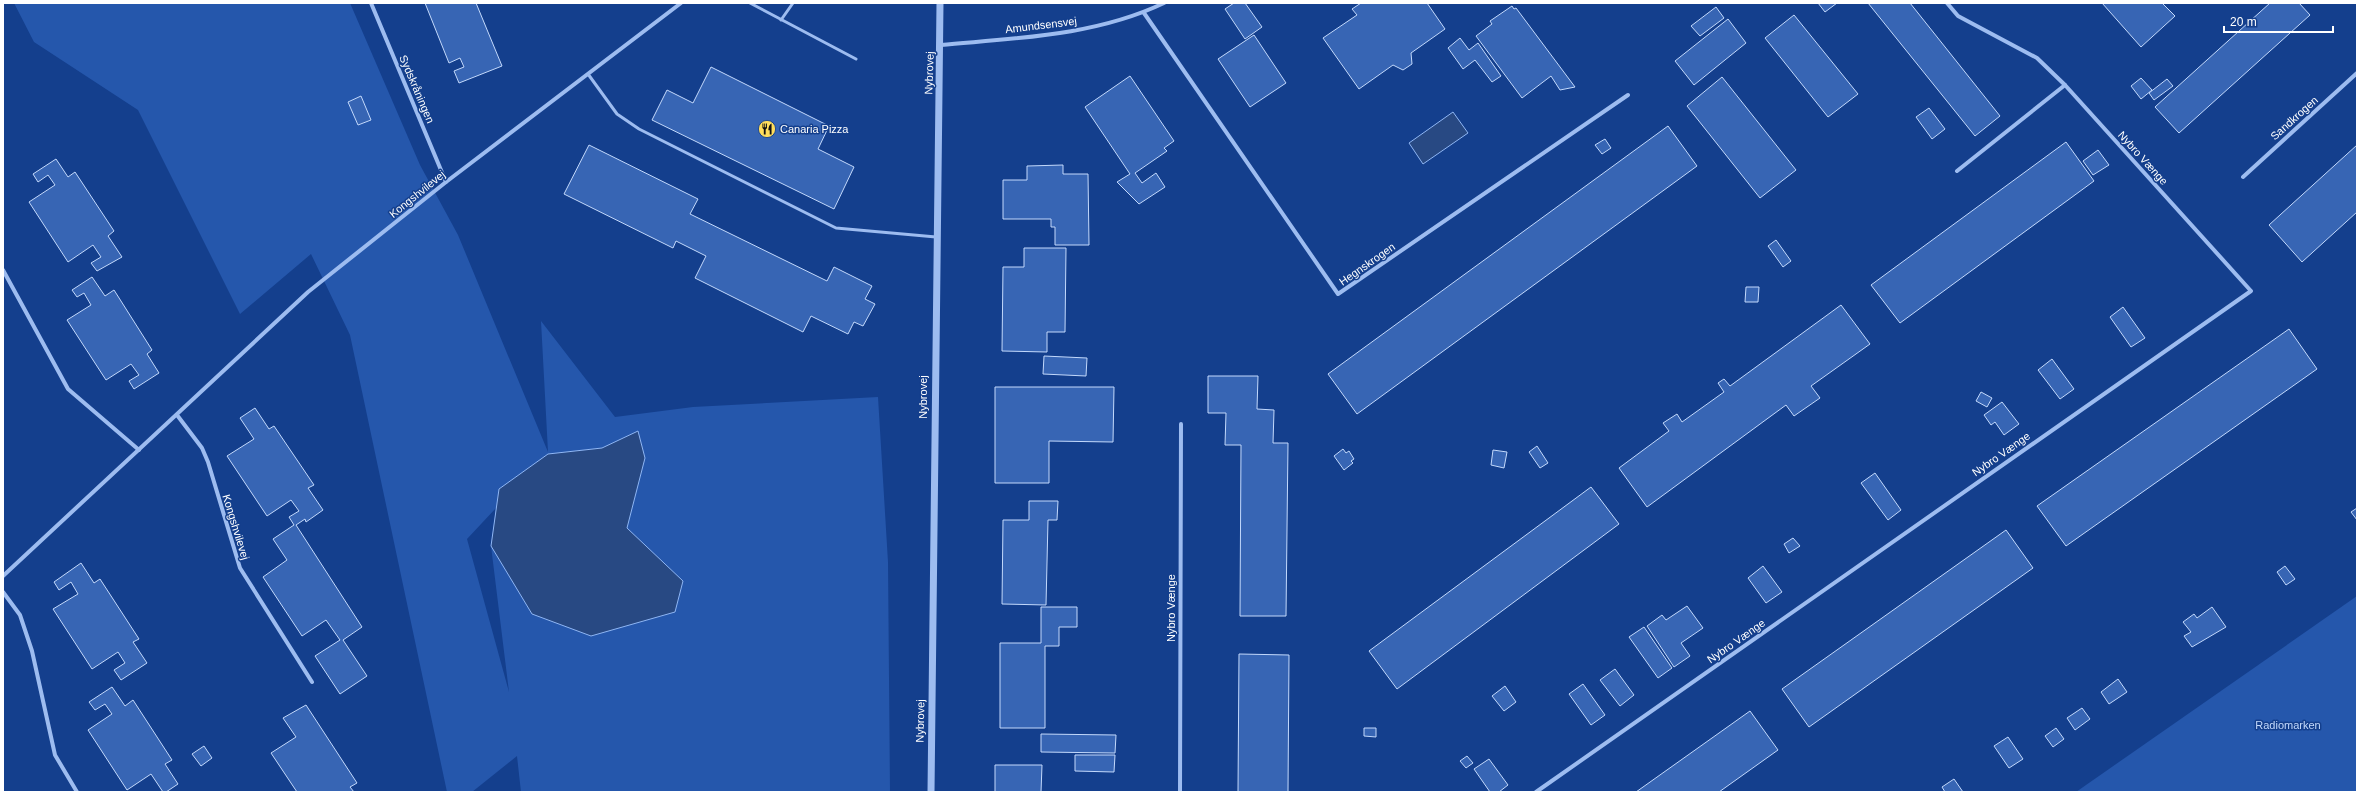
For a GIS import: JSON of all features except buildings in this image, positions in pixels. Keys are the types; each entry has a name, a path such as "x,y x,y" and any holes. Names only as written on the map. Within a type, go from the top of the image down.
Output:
{"street":[{"name":"Sydskråningen","path":"371,3 446,182"},
{"name":"Kongshvilevej","path":"3,576 308,292 446,182 681,3"},
{"name":"Nybrovej","path":"931,792 936,237 941,45 940,3"},
{"name":"Amundsensvej","path":"941,45 1067,33 1144,13 1164,3"},
{"name":"Nybro Vænge","path":"1536,792 2250,291 2065,85 2037,58 1958,16 1947,3"},
{"name":"Hegnskrogen","path":"1144,13 1338,294 1628,95"},
{"name":"Sandkrogen","path":"2243,177 2357,73"},
{"path":"1957,171 2065,85"},
{"path":"3,270 68,390 139,450"},
{"name":"Kongshvilevej","path":"177,415 202,448 208,462 240,568 312,682"},
{"name":"Nybro Vænge","path":"1180,792 1181,424"},
{"path":"3,592 20,614 32,652 55,755 77,792"}],"lane":[{"path":"750,3 856,59"},
{"path":"780,20 793,3"},
{"path":"588,74 617,114 639,129 836,228 936,237"}],"green space":[{"path":"14,3 350,3 420,165 458,235 548,452 541,321 615,417 693,407 878,397 888,562 890,792 521,792 517,756 472,792 447,792 350,335 311,254 240,314 138,110 34,42","holes":["496,508 491,546 509,692 467,539"]},
{"name":"Radiomarken","path":"2357,596 2357,792 2076,792"}],"shaded area":[{"path":"1453,112 1468,133 1423,164 1409,143"},
{"path":"638,431 645,458 627,528 683,581 675,612 591,636 532,614 491,546 499,489 548,454 602,448"}],"place":[{"name":"Canaria Pizza","path":"767,129"}]}
